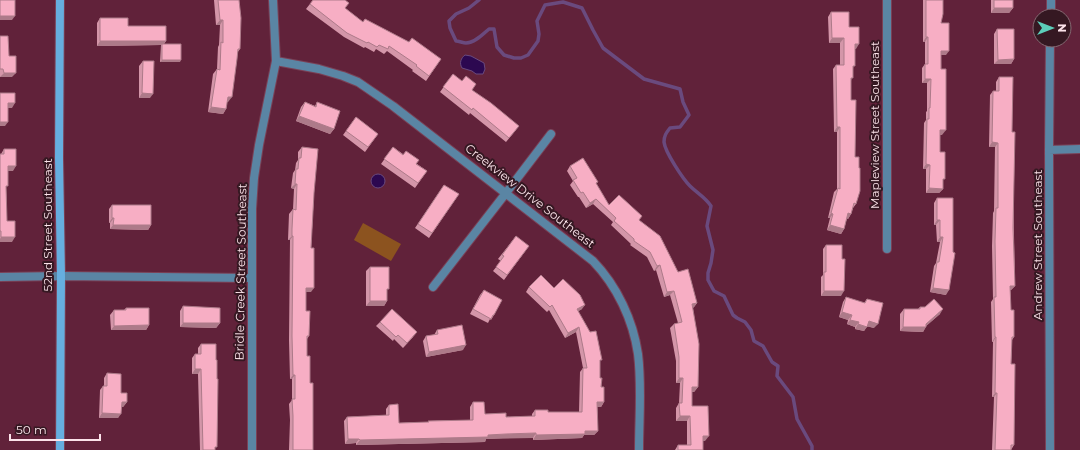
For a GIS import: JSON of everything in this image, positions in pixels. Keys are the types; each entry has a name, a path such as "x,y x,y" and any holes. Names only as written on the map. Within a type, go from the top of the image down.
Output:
{"main road":[{"name":"52nd Street Southeast","path":"60,0 60,450"}],"street":[{"name":"Bridle Creek Street Southeast","path":"252,450 252,209 254,178 260,137 276,61 273,0"},
{"name":"Mapleview Street Southeast","path":"887,0 887,250"},
{"name":"Andrew Street Southeast","path":"1050,48 1050,450"},
{"name":"Creekview Drive Southeast","path":"276,61 319,69 358,82 393,106 593,261 604,273 621,302 628,318 636,344 640,388 639,450"},
{"path":"433,288 551,134"},
{"path":"1049,150 1080,149"},
{"path":"0,277 60,276 251,278"}],"shaded area":[{"path":"465,55 471,56 484,63 485,69 483,74 476,74 462,68 461,61"},
{"path":"375,174 381,174 385,178 385,184 381,188 375,188 371,184 371,178"},
{"path":"363,223 401,244 391,261 354,240"}],"building":[{"path":"0,0 15,0 15,16 0,16"},
{"path":"218,0 239,0 241,18 240,49 238,49 232,97 228,97 226,109 211,107 217,69 220,70 221,42 223,43 223,20 220,20"},
{"path":"313,0 345,0 349,3 345,8 363,22 365,19 409,42 412,38 441,59 429,76 416,66 417,65 389,46 388,49 379,45 377,47 347,33 310,4"},
{"path":"926,0 943,0 943,14 941,23 949,23 949,51 941,51 941,69 946,69 946,130 940,130 940,152 945,152 945,179 943,179 943,189 929,188 930,165 926,164 927,119 929,119 931,79 925,79 925,64 928,64"},
{"path":"994,0 1013,0 1013,8 994,8"},
{"path":"831,12 849,12 849,27 859,27 859,44 855,44 855,66 853,66 853,78 851,78 851,100 856,100 855,157 859,157 860,191 856,204 854,203 851,214 848,213 844,229 830,225 833,214 831,213 838,188 840,189 840,127 837,127 836,65 844,65 844,38 832,38"},
{"path":"100,18 128,18 128,26 166,26 166,41 100,41"},
{"path":"997,29 1014,29 1014,59 998,60"},
{"path":"0,36 8,36 9,56 16,56 16,73 4,73 3,69 0,69"},
{"path":"162,44 181,44 181,60 162,60"},
{"path":"143,61 154,61 153,94 142,93"},
{"path":"453,74 462,81 466,76 476,84 472,90 491,103 519,126 509,138 473,108 472,110 443,87"},
{"path":"999,77 1013,77 1012,132 1015,132 1013,228 1015,286 1010,286 1011,310 1014,310 1014,337 1012,337 1011,364 1015,364 1014,445 1011,445 1011,450 995,450 997,393 995,393 996,337 994,297 996,297 995,241 996,208 998,208 998,143 992,142 993,91 999,91"},
{"path":"0,93 15,93 15,103 8,103 8,122 0,122"},
{"path":"305,102 316,107 317,102 340,111 334,129 299,116"},
{"path":"356,117 378,134 368,147 346,131"},
{"path":"302,147 318,149 311,248 314,248 314,288 306,288 306,311 310,311 309,336 307,336 307,356 310,356 310,383 313,383 313,450 293,450 292,399 295,399 295,375 293,375 292,336 292,229 293,209 296,210 296,169 298,169 299,158 301,158"},
{"path":"393,147 403,155 406,151 419,160 416,164 427,171 418,183 384,159"},
{"path":"4,149 16,149 16,166 8,166 8,186 6,186 7,221 15,221 15,237 1,237 0,231 0,154 4,154"},
{"path":"583,158 598,182 596,183 609,205 619,195 642,216 639,220 660,236 678,272 688,269 697,303 692,304 699,344 698,387 692,387 692,406 708,406 709,436 703,436 703,450 678,450 678,445 691,445 690,416 680,416 679,403 682,403 683,378 679,378 679,357 674,324 682,322 674,291 667,292 660,265 657,266 650,252 634,241 634,239 614,221 616,218 596,199 590,203 583,192 581,193 573,180 577,178 570,166"},
{"path":"444,185 459,194 432,233 418,224"},
{"path":"937,198 953,198 953,252 955,253 949,290 933,288 943,237 940,237 940,220 937,220"},
{"path":"112,205 151,205 151,225 113,225 114,218 112,218"},
{"path":"516,236 529,246 507,275 496,267 504,256 502,255"},
{"path":"826,245 842,245 842,259 845,259 844,291 824,291"},
{"path":"370,267 389,267 389,289 387,289 387,301 370,301"},
{"path":"541,275 554,288 563,279 580,295 585,305 577,309 590,332 596,331 602,360 600,360 600,378 602,378 601,387 604,387 604,402 597,402 598,431 585,431 585,434 536,435 536,433 488,435 488,437 348,439 347,417 389,415 389,405 398,404 399,423 473,420 473,402 484,402 485,414 506,413 506,417 535,416 535,410 548,410 548,412 582,412 583,368 587,368 579,327 568,333 552,305 550,307 529,287"},
{"path":"484,290 502,300 491,319 473,309"},
{"path":"846,297 865,303 867,299 883,303 878,324 869,321 867,327 858,324 859,322 850,320 852,315 842,312"},
{"path":"934,299 943,309 926,324 926,327 903,327 904,309 920,309 920,307 925,307"},
{"path":"183,306 220,308 220,323 183,323"},
{"path":"126,308 149,308 149,325 114,326 114,310 126,310"},
{"path":"392,309 417,332 407,343 398,335 396,337 380,322"},
{"path":"462,325 466,345 429,352 426,336 438,334 437,330"},
{"path":"201,344 216,344 218,379 217,447 215,447 215,450 203,450 201,369 195,369 195,354 201,354"},
{"path":"107,373 121,374 121,393 127,393 127,402 122,402 121,414 102,413 103,386 107,386"}],"waterway":[{"path":"479,0 469,8 456,14 449,21 450,28 456,41 465,43 473,42 489,29 494,29 497,47 504,55 514,58 521,58 528,55 538,41 539,34 537,21 545,5 563,2 582,8 603,48 644,79 680,89 683,102 689,115 680,127 670,128 664,138 664,142 671,158 683,178 711,206 707,226 713,250 708,280 714,291 724,296 733,315 745,322 751,330 754,341 763,346 772,362 778,366 777,376 793,397 797,419 812,446 812,450"}]}
